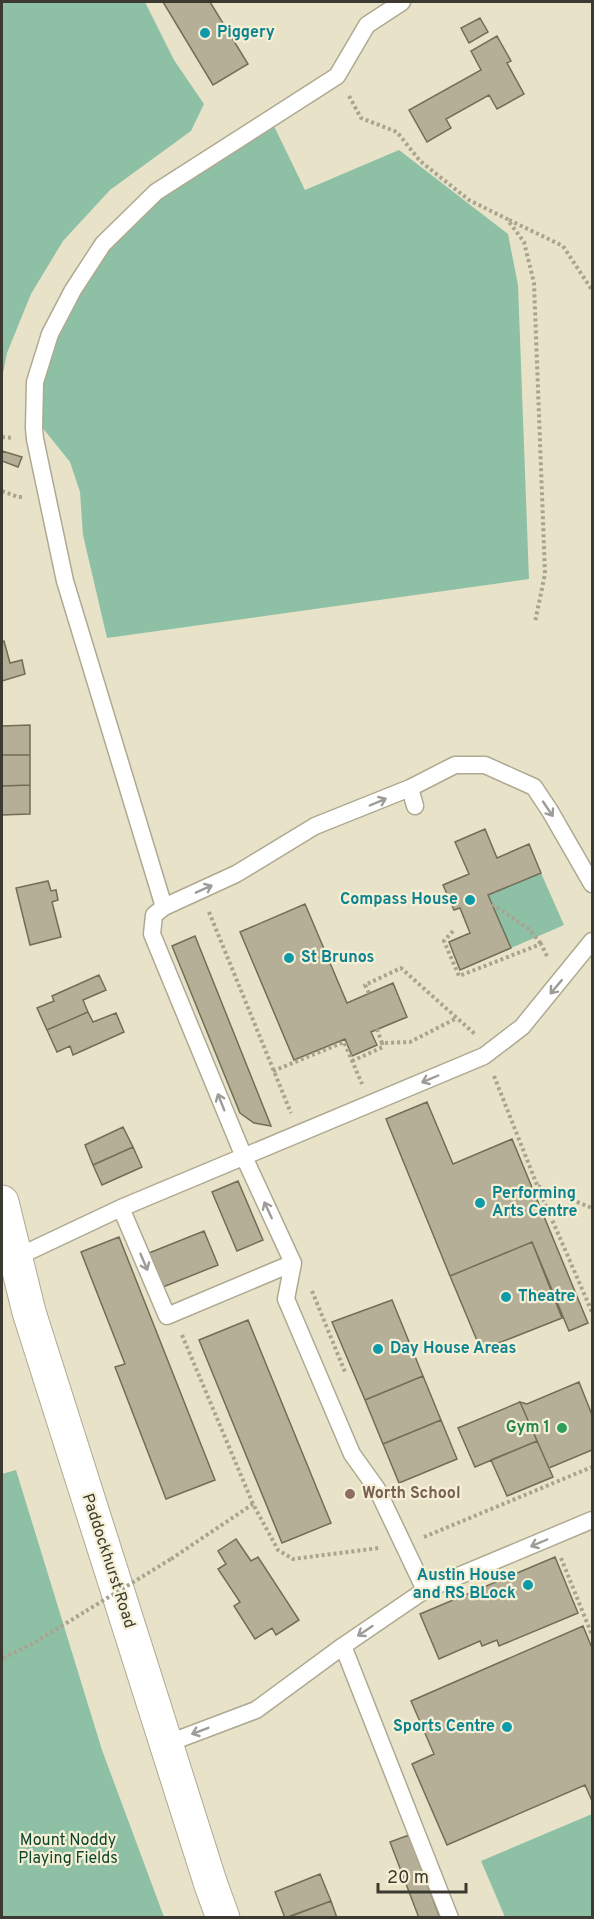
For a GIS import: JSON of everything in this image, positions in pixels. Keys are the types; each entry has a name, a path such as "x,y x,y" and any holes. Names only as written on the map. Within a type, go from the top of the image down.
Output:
{"main road":[{"name":"Paddockhurst Road","path":"2,1202 29,1312 223,1917"}],"lane":[{"path":"164,907 65,580 35,439 35,382 50,334 73,290 104,244 156,192 337,76 367,25 402,2"},
{"path":"425,1590 409,1543 377,1489 352,1454 286,1299 293,1263 244,1156 152,934 154,915 164,907 236,874 315,826 410,788 455,765 485,765 534,787 550,810 592,884"},
{"path":"410,788 415,806"},
{"path":"15,1258 122,1208 488,1054 522,1027 592,941"},
{"path":"122,1208 167,1316 293,1263"},
{"path":"166,1744 256,1710 343,1646 425,1590 592,1520"},
{"path":"343,1646 450,1917"}],"path":[{"path":"337,76 361,118 397,132 420,161 469,200 563,246 592,290"},
{"path":"507,219 524,242 534,283 545,574 535,622"},
{"path":"492,904 530,930 541,944 560,982"},
{"path":"218,906 209,912 292,1117"},
{"path":"453,931 444,941 459,976 541,944"},
{"path":"369,993 365,985 401,968 455,1019 482,1040 537,1185 592,1312"},
{"path":"382,1043 410,1042 455,1019"},
{"path":"352,1061 383,1047 377,1029"},
{"path":"273,1071 344,1042 362,1083"},
{"path":"537,1185 592,1208"},
{"path":"310,1286 346,1375"},
{"path":"173,1313 253,1504 278,1550 293,1559 409,1543 592,1467"},
{"path":"3,1658 34,1643 214,1531 253,1504"},
{"path":"553,1537 592,1635"}],"green space":[{"path":"2,2 145,2 174,60 204,104 191,131 110,190 63,241 31,294 7,353 2,378"},
{"path":"274,126 305,190 399,150 508,234 518,285 529,579 107,638 83,535 80,492 70,462 42,427 42,383 56,337 78,293 107,247 158,198"},
{"path":"541,873 564,925 511,948 488,895"},
{"name":"Mount Noddy Playing Fields","path":"16,1470 102,1750 164,1917 2,1917 2,1474"},
{"path":"592,1814 592,1917 505,1917 481,1861"}],"building":[{"name":"Piggery","path":"163,2 210,2 248,64 213,85"},
{"path":"480,18 488,32 469,43 461,28"},
{"path":"497,36 511,61 507,63 524,94 497,109 489,95 446,119 451,128 427,142 409,110 481,70 471,51"},
{"path":"2,451 22,457 18,467 2,461"},
{"path":"4,641 10,663 22,660 25,674 2,681 2,642"},
{"path":"30,725 30,755 2,755 2,726"},
{"path":"2,755 30,755 30,785 2,786"},
{"path":"30,785 30,814 2,815 2,786"},
{"name":"Compass House","path":"485,829 497,858 529,844 541,873 488,895 511,948 460,970 449,942 470,933 460,908 454,910 443,885 469,874 455,842"},
{"path":"48,881 51,891 56,890 58,900 52,902 61,937 30,945 16,888"},
{"name":"St Brunos","path":"305,904 347,1003 393,983 407,1017 371,1032 377,1045 352,1056 345,1039 294,1060 240,932"},
{"path":"195,936 271,1126 254,1123 240,1113 172,946"},
{"path":"99,975 106,990 83,1000 88,1012 47,1030 37,1008 54,1001 52,996"},
{"path":"88,1012 93,1022 116,1013 124,1032 73,1055 70,1046 57,1052 47,1030"},
{"name":"Performing Arts Centre","path":"427,1102 453,1164 512,1139 588,1323 569,1331 532,1242 450,1276 386,1119"},
{"path":"123,1127 133,1147 93,1165 85,1145"},
{"path":"133,1147 142,1167 102,1185 93,1165"},
{"path":"238,1181 263,1240 237,1251 212,1192"},
{"path":"204,1231 218,1265 163,1287 149,1253"},
{"path":"119,1237 215,1480 166,1499 115,1367 125,1364 81,1252"},
{"name":"Theatre","path":"532,1242 562,1318 481,1350 450,1276"},
{"name":"Day House Areas","path":"392,1300 423,1376 365,1400 332,1322"},
{"path":"248,1320 331,1523 282,1543 199,1340"},
{"path":"423,1376 441,1420 383,1444 365,1400"},
{"name":"Gym 1","path":"579,1382 592,1415 592,1450 549,1468 520,1402 527,1404"},
{"path":"520,1402 537,1441 475,1467 458,1428"},
{"path":"441,1420 457,1459 399,1483 383,1444"},
{"path":"537,1441 553,1477 507,1496 491,1460"},
{"path":"236,1539 251,1561 258,1557 299,1620 276,1635 272,1628 255,1639 234,1606 240,1602 218,1569 226,1564 218,1551"},
{"name":"Austin House and RS BLock","path":"555,1557 578,1613 499,1646 497,1640 482,1646 480,1641 439,1659 420,1614"},
{"name":"Sports Centre","path":"583,1626 592,1648 592,1801 585,1785 447,1845 412,1764 434,1754 411,1701"},
{"path":"409,1835 440,1918 419,1918 390,1842"},
{"path":"320,1874 331,1901 285,1918 275,1892"},
{"path":"331,1901 337,1918 289,1918 289,1917"}],"place":[{"name":"Piggery","path":"205,33"},
{"name":"Compass House","path":"470,900"},
{"name":"St Brunos","path":"289,958"},
{"name":"Performing Arts Centre","path":"480,1203"},
{"name":"Theatre","path":"506,1297"},
{"name":"Day House Areas","path":"378,1349"},
{"name":"Gym 1","path":"562,1428"},
{"name":"Worth School","path":"350,1494"},
{"name":"Austin House and RS BLock","path":"528,1585"},
{"name":"Sports Centre","path":"507,1727"}]}
